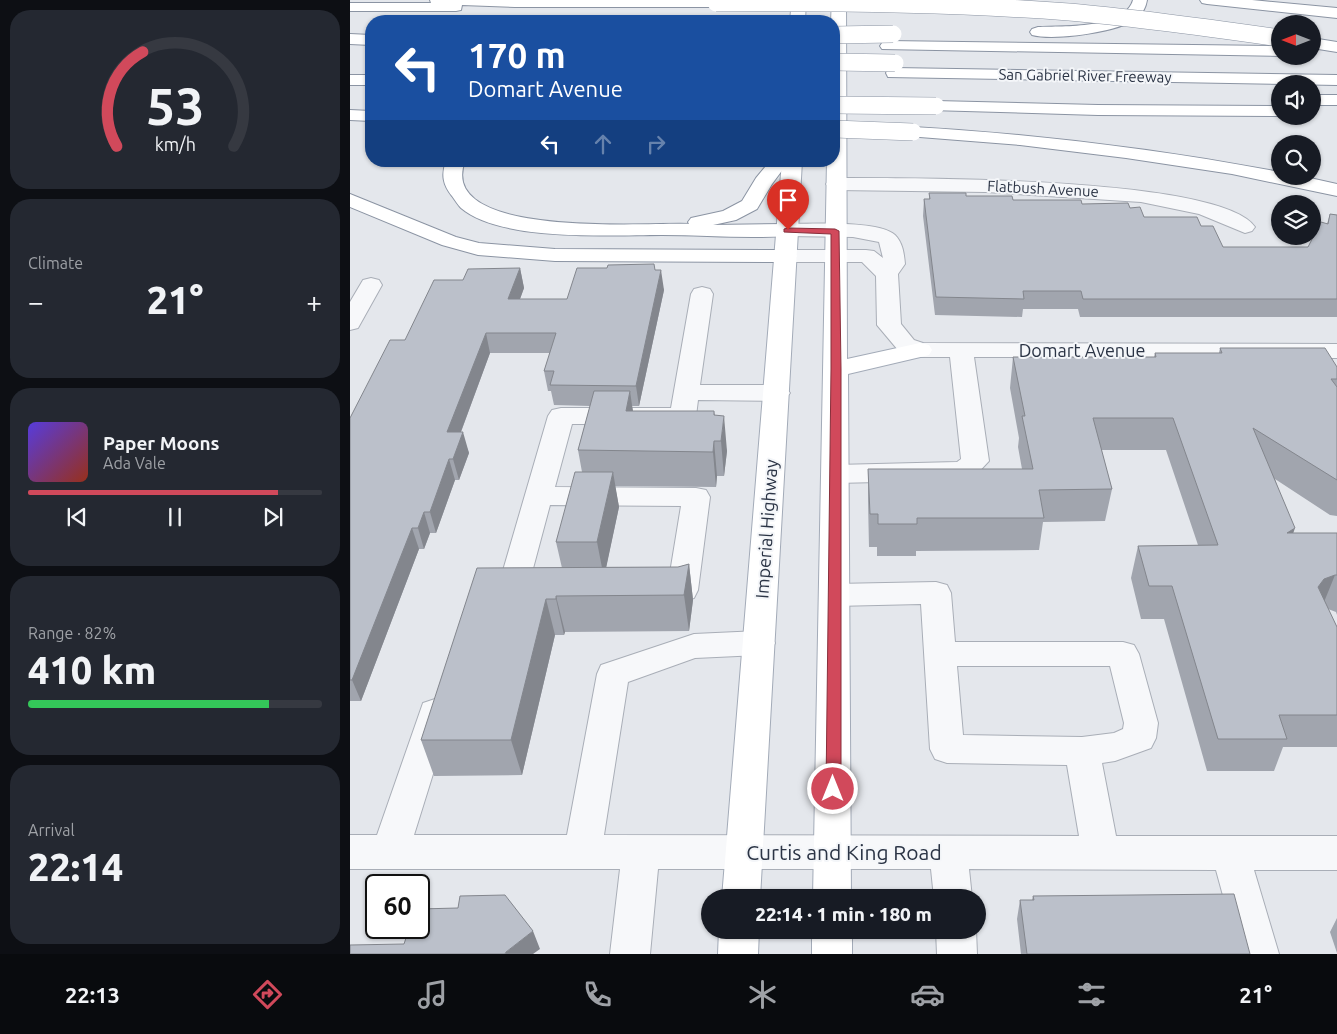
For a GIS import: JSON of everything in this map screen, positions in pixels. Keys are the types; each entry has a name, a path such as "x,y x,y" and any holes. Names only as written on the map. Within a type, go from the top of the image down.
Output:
{"main road":[{"path":"437,0 515,3 869,2 954,4 1052,10 1142,19 1271,37"},
{"path":"798,15 799,0"},
{"path":"839,0 839,15"},
{"path":"840,61 892,55 993,33 1084,29 1120,21 1133,14 1140,0"},
{"path":"1207,0 1337,13"},
{"path":"350,7 458,6 515,3"},
{"path":"840,37 892,55"},
{"path":"350,39 365,40"},
{"path":"1321,44 1337,47"},
{"name":"San Gabriel River Freeway","path":"840,47 892,55 942,58 967,48 1271,51"},
{"path":"1321,52 1337,52"},
{"path":"840,56 892,55 1337,69"},
{"name":"San Gabriel River Freeway","path":"840,70 892,55 1337,80"},
{"path":"350,80 365,80"},
{"path":"1321,100 1337,100"},
{"path":"936,106 1271,101"},
{"path":"840,105 1271,111"},
{"path":"1321,112 1337,112"},
{"path":"350,115 365,116"},
{"path":"840,129 913,132 1065,143 1165,156 1261,173 1337,190"},
{"path":"453,167 454,182 458,194 471,205 491,216 548,228 663,229 730,232 788,230"},
{"path":"663,229 729,216 750,205 763,182 775,167"},
{"name":"Imperial Highway","path":"742,889 792,167"},
{"path":"832,889 836,167"},
{"path":"350,200 449,241 478,249 556,255 786,256"},
{"path":"836,369 920,350"},
{"path":"738,954 739,939"},
{"path":"832,939 832,954"}],"street":[{"name":"Flatbush Avenue","path":"836,184 964,185 1118,194 1210,209 1228,216 1245,227"},
{"path":"788,230 869,232 886,239 893,249 894,264 887,274 888,325 906,345 920,350"},
{"path":"786,256 866,256 887,274"},
{"path":"350,323 371,286"},
{"path":"540,591 498,591 539,496 560,416 682,416 702,294"},
{"name":"Domart Avenue","path":"920,350 1337,352"},
{"path":"836,474 964,471 975,461 961,350"},
{"path":"686,392 777,393"},
{"path":"539,496 696,497 683,590 645,590"},
{"path":"835,594 936,593 940,654 947,749 1082,751 1115,747 1139,738 1142,723 1123,654 940,654"},
{"path":"582,853 614,674 694,646 759,643"},
{"path":"390,852 444,684"},
{"path":"1082,751 1101,853"},
{"name":"Curtis and King Road","path":"350,852 1337,853"},
{"path":"630,954 641,853"},
{"path":"949,853 952,889"},
{"path":"1230,853 1259,954"},
{"path":"956,939 957,954"}],"building":[{"path":"929,193 966,193 966,196 1012,196 1013,200 1081,200 1082,204 1128,203 1130,208 1140,207 1144,217 1197,217 1201,226 1213,226 1223,247 1308,247 1309,245 1321,245 1321,222 1328,224 1330,214 1337,215 1337,299 1083,299 1081,291 1023,291 1024,299 936,297 924,199 930,199"},
{"path":"654,264 655,270 661,270 636,386 550,385 554,371 544,371 556,333 486,333 447,432 463,432 453,459 449,459 430,512 424,512 418,528 412,528 352,680 350,680 350,418 390,340 405,340 434,280 463,280 468,269 520,268 508,299 567,299 577,268 607,268 608,265"},
{"path":"1220,348 1325,348 1337,367 1337,379 1331,379 1337,387 1337,480 1253,428 1295,528 1287,533 1337,533 1337,575 1324,579 1318,587 1337,627 1337,715 1279,715 1287,739 1218,739 1172,586 1149,586 1138,546 1218,545 1173,418 1093,418 1112,489 1039,490 1044,518 917,518 917,524 878,524 878,514 870,514 868,469 1033,469 1022,416 1025,416 1013,357 1156,357 1155,353 1222,353"},
{"path":"594,391 630,391 626,411 714,411 714,415 724,416 721,441 714,441 713,452 578,450"},
{"path":"575,472 613,472 597,542 556,542"},
{"path":"689,564 684,595 556,596 556,599 546,599 511,740 421,740 477,568 678,567"},
{"path":"1234,894 1250,954 1027,954 1020,900 1034,900 1033,896"},
{"path":"505,895 533,931 505,954 350,954 350,945 404,944 406,939 430,939 430,909 458,908 460,896"}],"route":[{"path":"788,230 835,231 833,789"}]}
